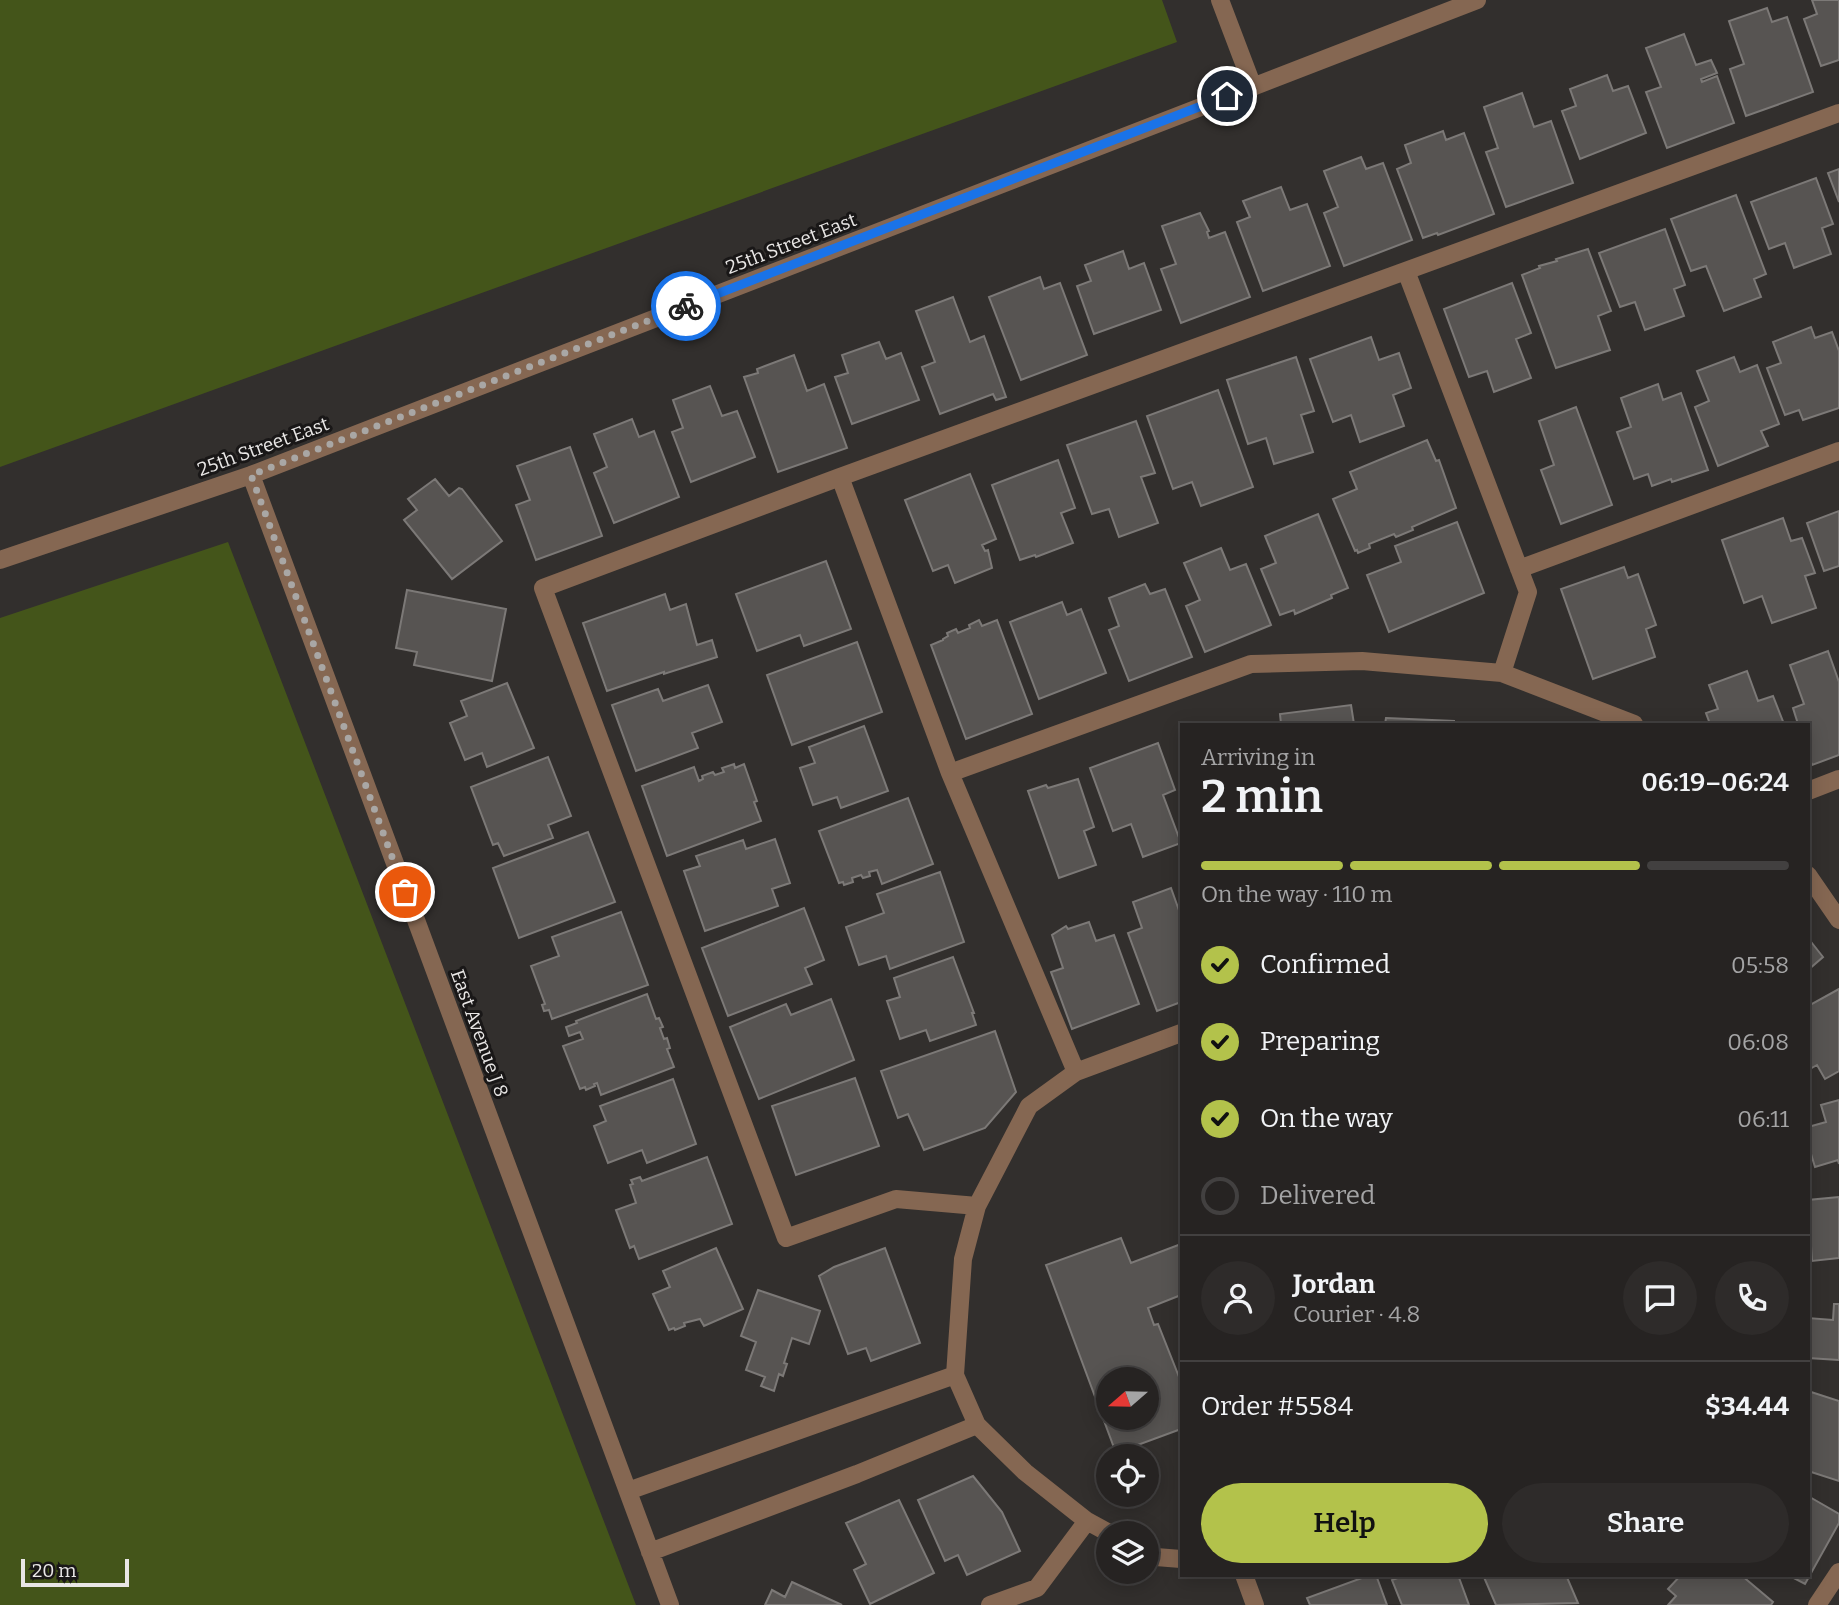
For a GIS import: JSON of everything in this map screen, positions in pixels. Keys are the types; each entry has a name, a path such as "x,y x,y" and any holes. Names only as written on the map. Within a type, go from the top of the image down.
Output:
{"street":[{"path":"1220,0 1253,87"},
{"name":"25th Street East","path":"0,560 251,475 1477,0"},
{"path":"977,1206 896,1199 786,1238 543,588 1839,113"},
{"path":"1406,271 1528,592 1502,673"},
{"path":"1520,569 1839,452"},
{"name":"East Avenue J 8","path":"251,475 670,1605"},
{"path":"840,477 950,773 1076,1072"},
{"path":"950,773 1251,664 1362,661 1502,673 1631,723"},
{"path":"1810,790 1839,779"},
{"path":"1810,878 1839,920"},
{"path":"1096,1526 1024,1472 977,1425 955,1375 963,1259 977,1206 1029,1106 1076,1072 1180,1033"},
{"path":"628,1492 955,1375"},
{"path":"650,1552 858,1474 977,1425"},
{"path":"990,1605 1037,1588 1087,1521"},
{"path":"1159,1557 1180,1559"},
{"path":"1817,1605 1839,1572"},
{"path":"1245,1577 1255,1605"}],"green space":[{"path":"0,0 1162,0 1177,42 0,467"},
{"path":"228,542 636,1605 0,1605 0,618"}],"building":[{"path":"1812,0 1839,0 1839,60 1821,66 1804,19 1817,14"},
{"path":"1767,8 1772,22 1787,17 1813,92 1746,116 1730,69 1744,64 1729,21"},
{"path":"1684,34 1696,65 1711,60 1717,73 1701,79 1702,82 1717,76 1734,123 1667,148 1646,92 1661,87 1646,48"},
{"path":"1607,75 1613,91 1628,86 1646,133 1580,159 1562,111 1576,106 1570,89"},
{"path":"1522,93 1534,127 1551,121 1573,183 1506,207 1486,152 1498,148 1484,107"},
{"path":"1443,131 1446,140 1464,133 1494,214 1423,238 1397,169 1411,163 1405,145"},
{"path":"1361,157 1366,169 1383,163 1412,240 1344,266 1324,213 1338,207 1324,171"},
{"path":"1839,169 1839,202 1828,173"},
{"path":"1816,178 1833,224 1822,228 1831,254 1794,268 1785,243 1769,249 1751,202"},
{"path":"1281,187 1290,210 1307,204 1330,266 1263,291 1237,222 1250,217 1243,201"},
{"path":"1736,195 1766,274 1754,279 1761,297 1724,311 1706,266 1691,271 1671,219"},
{"path":"1200,213 1209,231 1209,238 1225,232 1250,297 1181,323 1161,269 1176,264 1162,226"},
{"path":"1665,229 1685,285 1674,289 1684,316 1645,330 1635,302 1620,307 1599,253"},
{"path":"1588,249 1611,311 1598,316 1610,350 1556,368 1522,275 1557,261 1556,259"},
{"path":"1123,251 1129,269 1144,263 1161,310 1094,334 1077,286 1091,281 1085,265"},
{"path":"1040,277 1044,289 1060,283 1087,355 1021,380 989,297"},
{"path":"1512,283 1531,333 1516,339 1531,378 1494,392 1487,371 1469,377 1444,309"},
{"path":"953,297 970,342 984,336 1006,397 996,400 993,394 940,414 922,367 935,362 916,311"},
{"path":"1811,327 1815,338 1832,332 1839,351 1839,408 1803,420 1799,410 1785,415 1767,368 1781,363 1773,342"},
{"path":"1371,337 1379,360 1399,353 1411,388 1393,395 1404,426 1360,442 1351,415 1333,422 1310,359"},
{"path":"879,342 886,359 901,353 919,400 852,424 835,377 848,373 842,355"},
{"path":"794,355 807,391 824,384 847,448 778,472 744,377"},
{"path":"1296,357 1314,411 1301,415 1313,452 1274,464 1266,438 1248,444 1227,380"},
{"path":"1734,357 1740,372 1757,365 1779,424 1761,431 1768,446 1718,466 1695,407 1709,401 1697,371"},
{"path":"1658,384 1663,400 1681,393 1708,470 1652,486 1648,474 1634,479 1617,432 1631,427 1621,398"},
{"path":"710,386 722,416 737,411 755,457 691,482 672,432 683,428 673,400"},
{"path":"1218,390 1253,487 1201,506 1192,482 1173,489 1147,416"},
{"path":"1576,407 1612,505 1561,524 1541,470 1554,465 1539,421"},
{"path":"632,419 639,437 654,431 679,497 614,523 594,473 607,467 594,434"},
{"path":"1136,421 1155,473 1141,477 1158,523 1119,537 1109,509 1092,514 1067,445"},
{"path":"1427,440 1436,461 1439,460 1456,508 1412,527 1413,530 1369,544 1370,548 1358,553 1333,499 1357,489 1350,472"},
{"path":"570,447 602,536 536,560 516,505 530,500 517,466"},
{"path":"1058,460 1075,508 1061,513 1073,543 1020,560 992,485"},
{"path":"970,474 996,539 982,545 985,551 988,550 992,568 955,583 948,565 933,571 905,500"},
{"path":"435,479 449,496 459,488 462,489 502,541 452,579 404,520 417,510 408,499"},
{"path":"1839,511 1839,566 1824,571 1807,523"},
{"path":"1318,514 1348,588 1295,614 1294,610 1280,615 1261,569 1276,563 1265,536"},
{"path":"1783,518 1791,541 1802,538 1815,573 1805,576 1816,608 1772,623 1762,596 1744,603 1722,540"},
{"path":"1457,522 1484,593 1389,632 1367,575 1401,562 1395,546"},
{"path":"1221,548 1230,570 1246,564 1271,625 1205,652 1186,606 1200,600 1184,563"},
{"path":"826,561 851,629 804,646 800,635 757,651 736,594"},
{"path":"1624,567 1628,578 1638,574 1656,625 1646,629 1655,657 1593,679 1561,589"},
{"path":"1145,584 1150,594 1165,589 1192,657 1129,681 1109,630 1119,626 1109,598"},
{"path":"407,590 506,609 492,681 414,665 417,652 396,648"},
{"path":"665,594 670,610 686,604 697,645 712,640 717,657 607,691 583,623"},
{"path":"1062,602 1067,615 1081,609 1106,673 1039,699 1010,622"},
{"path":"979,620 982,626 997,620 1032,714 966,739 931,645 943,640 948,636 947,633 956,629 958,633"},
{"path":"857,642 882,712 792,745 767,675"},
{"path":"1828,651 1839,682 1839,755 1812,765 1810,723 1798,723 1793,708 1804,704 1790,665"},
{"path":"1747,671 1758,701 1773,696 1784,723 1710,723 1706,713 1718,709 1709,685"},
{"path":"507,683 534,748 487,767 482,753 465,760 450,723 467,716 461,701"},
{"path":"708,685 722,722 692,733 698,748 636,771 612,705 658,689 663,701"},
{"path":"1351,705 1354,723 1281,723 1280,714"},
{"path":"1386,718 1454,721 1454,723 1385,723"},
{"path":"864,726 888,791 841,808 837,797 813,805 800,768 815,763 809,747"},
{"path":"1158,743 1175,790 1163,795 1180,843 1143,857 1131,824 1113,831 1090,768"},
{"path":"548,757 571,816 548,825 553,838 504,856 498,843 493,845 471,787"},
{"path":"734,764 735,768 744,764 761,821 667,856 642,786 694,767 699,781 703,779 702,776 724,772 722,768"},
{"path":"1078,779 1094,827 1084,831 1096,865 1059,878 1028,791"},
{"path":"908,798 933,864 882,884 877,870 869,872 870,876 852,878 853,882 844,885 843,882 839,883 819,831"},
{"path":"588,832 615,902 519,938 493,868"},
{"path":"775,839 790,883 772,889 778,906 705,931 684,871 700,866 696,856 743,840 746,849"},
{"path":"940,872 964,942 890,969 886,956 859,965 846,927 884,913 877,894"},
{"path":"1171,888 1180,913 1180,1002 1157,1011 1128,933 1142,928 1133,902"},
{"path":"804,908 824,960 805,968 812,984 728,1016 702,948"},
{"path":"621,912 648,985 552,1019 549,1010 544,1011 542,1005 545,1004 531,966 559,956 552,937"},
{"path":"1089,922 1096,941 1114,935 1139,1004 1072,1029 1051,972 1063,968 1052,935 1066,926 1068,929"},
{"path":"1810,941 1823,957 1810,968"},
{"path":"953,957 976,1025 930,1041 926,1030 900,1039 887,1001 900,997 894,978"},
{"path":"1839,989 1839,1071 1825,1079 1817,1065 1810,1069 1810,1005"},
{"path":"647,994 656,1019 659,1018 663,1027 660,1028 664,1039 667,1038 670,1048 667,1049 674,1067 601,1095 597,1083 586,1090 585,1087 580,1089 563,1046 583,1039 580,1032 569,1036 566,1027"},
{"path":"831,999 854,1060 759,1099 730,1027 786,1004 791,1015"},
{"path":"995,1031 1016,1092 985,1128 924,1150 908,1114 898,1118 881,1071"},
{"path":"855,1078 879,1146 796,1175 772,1106"},
{"path":"673,1079 696,1144 647,1163 642,1150 608,1163 594,1126 606,1121 600,1106"},
{"path":"1839,1100 1839,1164 1838,1160 1815,1167 1810,1151 1810,1126 1826,1122 1821,1105"},
{"path":"707,1157 732,1224 639,1259 634,1246 630,1248 616,1210 636,1203 631,1180 640,1177 642,1181"},
{"path":"1839,1197 1839,1258 1812,1261 1810,1200"},
{"path":"1121,1238 1131,1263 1180,1244 1180,1295 1148,1308 1154,1325 1158,1324 1180,1379 1180,1429 1140,1444 1113,1444 1107,1430 1159,1430 1159,1367 1096,1367 1096,1399 1046,1265"},
{"path":"716,1248 743,1309 704,1326 700,1319 669,1330 653,1294 670,1287 663,1271"},
{"path":"885,1248 920,1343 871,1361 866,1348 848,1354 819,1276 834,1267"},
{"path":"758,1290 820,1311 809,1344 792,1338 783,1376 779,1374 774,1391 761,1386 765,1377 746,1370 756,1342 741,1336"},
{"path":"1834,1304 1839,1304 1839,1360 1810,1358 1810,1318 1833,1320"},
{"path":"1810,1392 1839,1401 1839,1481 1810,1472"},
{"path":"973,1476 1002,1512 1020,1551 967,1575 958,1555 945,1561 918,1500"},
{"path":"1810,1497 1839,1514 1839,1523 1810,1575"},
{"path":"899,1500 934,1573 870,1604 854,1570 866,1564 846,1523"},
{"path":"1365,1577 1377,1577 1387,1605 1310,1605 1307,1598"},
{"path":"1400,1577 1459,1577 1469,1605 1402,1605 1392,1580"},
{"path":"1484,1577 1567,1577 1578,1603 1496,1605"},
{"path":"1679,1577 1743,1577 1773,1602 1771,1605 1668,1605 1676,1596 1668,1589"},
{"path":"1792,1577 1809,1577 1805,1584"},
{"path":"792,1582 842,1605 765,1605 772,1590 785,1597"}],"way so far":[{"path":"405,892 251,475 686,306"}],"route":[{"path":"686,306 1227,96"}]}
